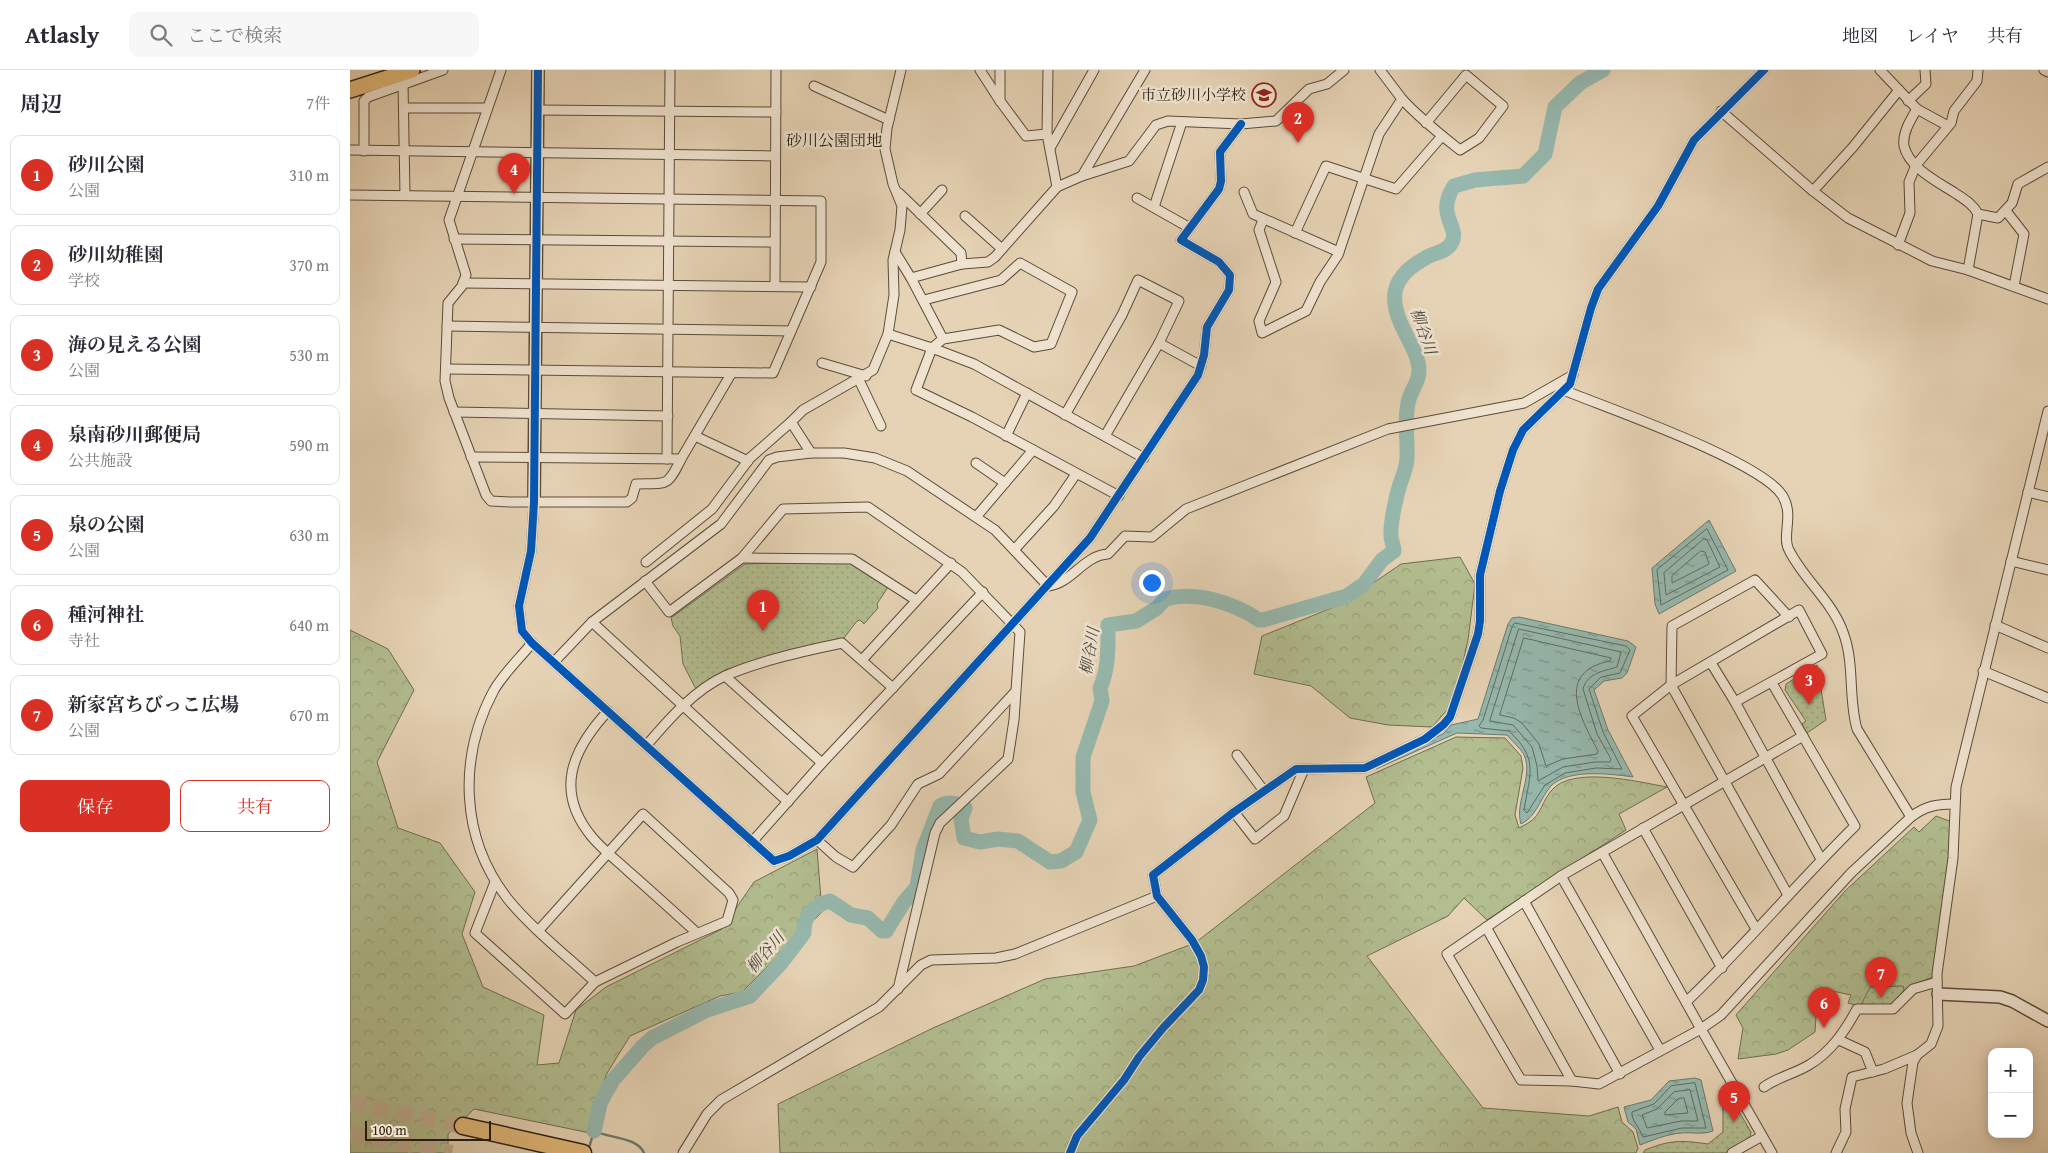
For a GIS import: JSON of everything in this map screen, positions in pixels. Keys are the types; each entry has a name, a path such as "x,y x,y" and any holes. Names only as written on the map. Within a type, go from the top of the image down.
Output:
{"highway":[{"path":"463,1126 583,1153"}],"main road":[{"path":"350,90 412,70"}],"street":[{"path":"364,150 364,102 368,97 442,70"},
{"path":"501,70 449,220 466,275 463,283 448,303 447,369 445,381 454,412 486,495 491,501 627,502 632,498 636,484 666,483 671,479 731,374"},
{"path":"538,70 534,502 531,551 519,606 522,631 774,861 789,856 817,840 1048,586 1090,538 1181,404 1201,366 1207,327 1225,299 1231,281 1227,269 1219,262 1181,240 1219,189 1221,181 1220,152 1241,124"},
{"path":"667,459 670,198 668,112 670,70"},
{"path":"775,286 776,70"},
{"path":"646,562 712,509 748,461 802,410 862,378 878,364 888,334 894,295 892,271 900,230 902,206 885,156 889,120 901,70"},
{"path":"980,70 1000,102 1026,136 1047,134"},
{"path":"1000,70 1000,102"},
{"path":"1048,70 1047,134 1057,187"},
{"path":"1050,148 1094,70"},
{"path":"1082,176 1145,70"},
{"path":"911,278 962,264 988,262 1002,249 1057,187 1082,176 1129,161 1156,125 1168,122 1241,124 1276,121 1309,89 1327,84 1344,70"},
{"path":"1380,70 1402,99 1426,123 1460,150 1479,138 1503,106 1466,75 1426,123"},
{"path":"1070,1153 1077,1136 1124,1080 1139,1057 1163,1028 1199,990 1203,980 1204,967 1201,956 1192,940 1157,896 1153,875 1234,812 1296,769 1365,768 1425,739 1450,717 1478,634 1480,620 1480,576 1500,491 1513,450 1523,430 1566,391 1573,375 1598,289 1658,206 1694,140 1764,70"},
{"path":"1880,70 1917,109 1948,126"},
{"path":"1908,101 1926,84 1926,70"},
{"path":"1898,244 1910,213 1909,182 1916,165 1948,126 1954,111 1977,81 1978,70"},
{"path":"2044,70 2048,72"},
{"path":"403,84 405,195"},
{"path":"814,86 889,120"},
{"path":"1813,191 1853,147 1899,90"},
{"path":"1263,220 1259,230 1276,282 1259,321 1262,333 1306,311 1320,282 1339,252 1379,134 1402,99"},
{"path":"404,108 487,108"},
{"path":"1917,109 1908,126 1904,146 1916,165 1967,201 1978,214 1998,218 2012,203 2018,184 2048,168"},
{"path":"538,110 776,112"},
{"path":"1722,111 1813,191 1848,218 1932,261 1968,270 2048,299"},
{"path":"1154,207 1182,122"},
{"path":"1295,233 1326,166 1396,189 1442,136"},
{"path":"350,150 538,151 775,156"},
{"path":"920,214 942,190"},
{"path":"897,191 961,253 962,264"},
{"path":"1244,192 1253,214 1339,252"},
{"path":"350,195 821,201 821,262 773,373 731,374 667,371 447,369"},
{"path":"1137,198 1190,228"},
{"path":"2006,211 2024,234 2014,286"},
{"path":"1968,270 1978,214"},
{"path":"965,216 1002,249"},
{"path":"454,239 775,242"},
{"path":"895,252 924,300 943,339"},
{"path":"924,300 1002,280 1020,263 1072,292 1050,344 1034,347 999,330 943,339 932,348 916,390 1119,496"},
{"path":"1065,414 1122,315 1138,280 1179,301 1159,343 1104,436"},
{"path":"463,283 811,286"},
{"path":"447,326 792,331"},
{"path":"888,334 974,364 1144,458"},
{"path":"1159,343 1201,366"},
{"path":"822,363 862,378 881,426"},
{"path":"1048,586 1057,585 1099,554 1108,554 1125,536 1152,536 1186,509 1388,429 1524,403 1573,375"},
{"path":"1566,391 1708,449 1762,478 1781,494 1789,513 1788,549 1832,609 1844,632 1849,657 1853,714 1857,729 1911,817"},
{"path":"1006,436 1027,393"},
{"path":"454,412 668,416"},
{"path":"1836,1153 1846,1132 1845,1109 1852,1077 1873,1072 1917,1055 1935,1037 1938,1026 1937,982 1953,858 1955,832 1954,804 1983,671 2048,412"},
{"path":"791,422 811,453"},
{"path":"695,436 748,461"},
{"path":"976,517 1033,450"},
{"path":"554,662 592,622 721,524 769,460 777,457 844,452 875,458 907,471 995,530 1048,586"},
{"path":"471,457 681,459"},
{"path":"976,463 1005,483"},
{"path":"1014,550 1054,506 1076,474"},
{"path":"2028,492 2048,497"},
{"path":"645,581 669,612 742,558 783,509 845,506 868,507 950,563 983,592 1014,623 1020,632 1011,750 1008,759 953,810 940,824 935,833 898,989"},
{"path":"742,558 852,559 916,600"},
{"path":"2011,562 2048,570"},
{"path":"862,660 950,563"},
{"path":"1788,895 1672,685 1672,626 1756,580 1789,618"},
{"path":"752,842 822,763 983,592"},
{"path":"1735,702 1822,654 1799,610 1789,618 1672,685 1632,716 1756,929"},
{"path":"592,622 788,802"},
{"path":"1995,625 2048,648"},
{"path":"532,642 495,689 476,733 470,758 468,803 473,830 488,869 508,899 538,930 595,982"},
{"path":"646,746 683,707 725,676 842,643 893,688"},
{"path":"1710,663 1735,702 1821,859"},
{"path":"1983,671 2048,698"},
{"path":"725,676 822,763"},
{"path":"1686,1002 1722,968 1821,859 1855,826 1772,683"},
{"path":"817,840 836,858 853,867 891,825 918,784 939,774 1015,692"},
{"path":"608,711 588,733 574,760 570,782 572,799 580,819 592,837 696,933"},
{"path":"1803,736 1561,876 1447,954 1521,1080 1572,1081 1599,1084 1620,1074 1722,1015 1851,873 1911,817 1921,809 1936,804 1954,804"},
{"path":"1237,755 1264,791"},
{"path":"1234,812 1255,839 1284,816 1304,769"},
{"path":"495,882 475,933 566,1014 595,982 696,933 727,921 733,900 729,893 643,814 538,930"},
{"path":"1643,828 1722,968"},
{"path":"1602,852 1700,1029 1724,1065 1772,1153"},
{"path":"1561,876 1660,1050"},
{"path":"683,1153 707,1114 721,1100 879,1007 922,965 931,960 996,958 1015,954 1157,896"},
{"path":"1524,900 1620,1074"},
{"path":"1486,927 1572,1081"},
{"path":"1764,1087 1776,1078 1784,1078 1810,1065 1839,1040 1857,1010 1892,1009 1914,989 1937,982"},
{"path":"1938,994 2000,997 2012,1001 2048,1021"},
{"path":"1839,1040 1865,1052 1873,1072"},
{"path":"1917,1055 1910,1076 1907,1102 1911,1132 1918,1153"},
{"path":"1734,1153 1762,1136"}],"green space":[{"path":"1460,557 1475,584 1468,640 1454,702 1432,727 1388,725 1350,718 1311,686 1254,674 1262,636 1344,603 1401,564"},
{"path":"850,561 888,587 877,604 878,608 864,624 860,620 857,621 844,638 725,670 697,691 683,664 680,636 673,626 671,618 745,564"},
{"path":"350,630 388,649 414,690 377,762 398,828 440,843 475,892 462,934 483,987 544,1015 537,1065 559,1063 576,1010 606,987 722,929 754,882 817,849 822,912 742,992 720,996 630,1036 606,1075 590,1133 474,1109 448,1134 448,1153 350,1153"},
{"path":"1817,665 1826,720 1807,733 1802,724 1806,721 1785,690 1786,684"},
{"path":"1456,737 1505,738 1521,756 1523,768 1515,815 1519,828 1533,820 1551,791 1561,783 1574,779 1606,777 1667,787 1619,814 1626,830 1487,920 1464,898 1448,916 1367,956 1483,1108 1589,1116 1618,1107 1622,1122 1633,1132 1638,1148 1636,1153 780,1153 778,1104 933,1028 1045,979 1134,966 1195,943 1375,803 1366,777"},
{"path":"1936,816 1952,822 1948,873 1933,977 1909,986 1892,1006 1862,1007 1848,1003 1851,995 1818,988 1815,1032 1788,1050 1776,1054 1738,1059 1743,1028 1736,1015 1845,891 1914,827 1919,832"},
{"path":"1903,986 1904,990 1892,1006 1860,1007 1870,987"},
{"path":"1725,1088 1751,1132 1750,1139 1725,1153 1643,1153 1645,1150 1669,1143 1690,1142 1708,1144 1723,1132 1720,1090"}],"water":[{"path":"1709,520 1736,571 1659,614 1655,604 1652,568"},
{"path":"1519,617 1628,641 1636,647 1627,673 1622,678 1604,681 1594,690 1608,730 1633,777 1587,774 1563,778 1554,783 1533,814 1521,824 1520,807 1526,779 1526,761 1523,753 1507,735 1457,733 1376,769 1374,765 1443,734 1451,725 1478,719 1508,624 1512,618"},
{"path":"1695,1078 1701,1080 1713,1131 1671,1135 1640,1145 1636,1129 1628,1122 1624,1107 1651,1100 1669,1081"}],"waterway":[{"name":"柳谷川","path":"594,1131 600,1104 613,1080 642,1047 652,1038 707,1010 750,996 782,962 804,933 805,922 819,905 830,901 851,915 868,918 882,931 886,931 904,902 917,887 923,850 940,806 952,803 965,808 961,819 964,838 980,842 998,839 1018,841 1050,862 1061,861 1076,852 1090,820 1083,792 1083,757 1102,701 1100,688 1108,650 1108,625 1136,621 1157,608 1165,599 1189,596 1226,603 1259,620 1263,620 1347,596 1364,584 1382,560 1394,551 1391,525 1400,484 1407,463 1407,410 1409,399 1419,375 1415,352 1397,313 1395,292 1399,280 1412,267 1450,246 1454,236 1447,213 1447,205 1454,186 1475,180 1523,176 1545,154 1555,107 1580,83 1603,70"},
{"path":"588,1151 594,1131 636,1144 644,1153"}],"tunnel":[{"path":"350,1103 463,1126"},
{"path":"350,1133 452,1153"}],"cycle path":[{"path":"538,70 534,502 531,551 519,606 522,631 532,643 774,861 789,856 817,840 1090,538 1198,375 1204,355 1207,327 1229,290 1230,275 1219,262 1181,240 1219,189 1221,181 1220,152 1241,124"},
{"path":"1070,1153 1077,1136 1124,1080 1139,1057 1163,1028 1199,990 1203,980 1204,967 1201,956 1192,940 1157,896 1153,875 1234,812 1296,769 1365,768 1425,739 1450,717 1478,634 1480,621 1480,575 1500,491 1513,450 1523,430 1570,384 1598,289 1658,206 1694,140 1764,70"}],"place":[{"name":"市立砂川小学校","path":"1264,95"},
{"name":"砂川幼稚園","path":"1298,143"},
{"name":"泉南砂川郵便局","path":"514,194"},
{"name":"砂川公園","path":"763,631"},
{"name":"海の見える公園","path":"1809,705"},
{"name":"新家宮ちびっこ広場","path":"1881,998"},
{"name":"種河神社","path":"1824,1028"},
{"name":"泉の公園","path":"1734,1122"}],"district":[{"name":"砂川公園団地","path":"834,140"}]}
